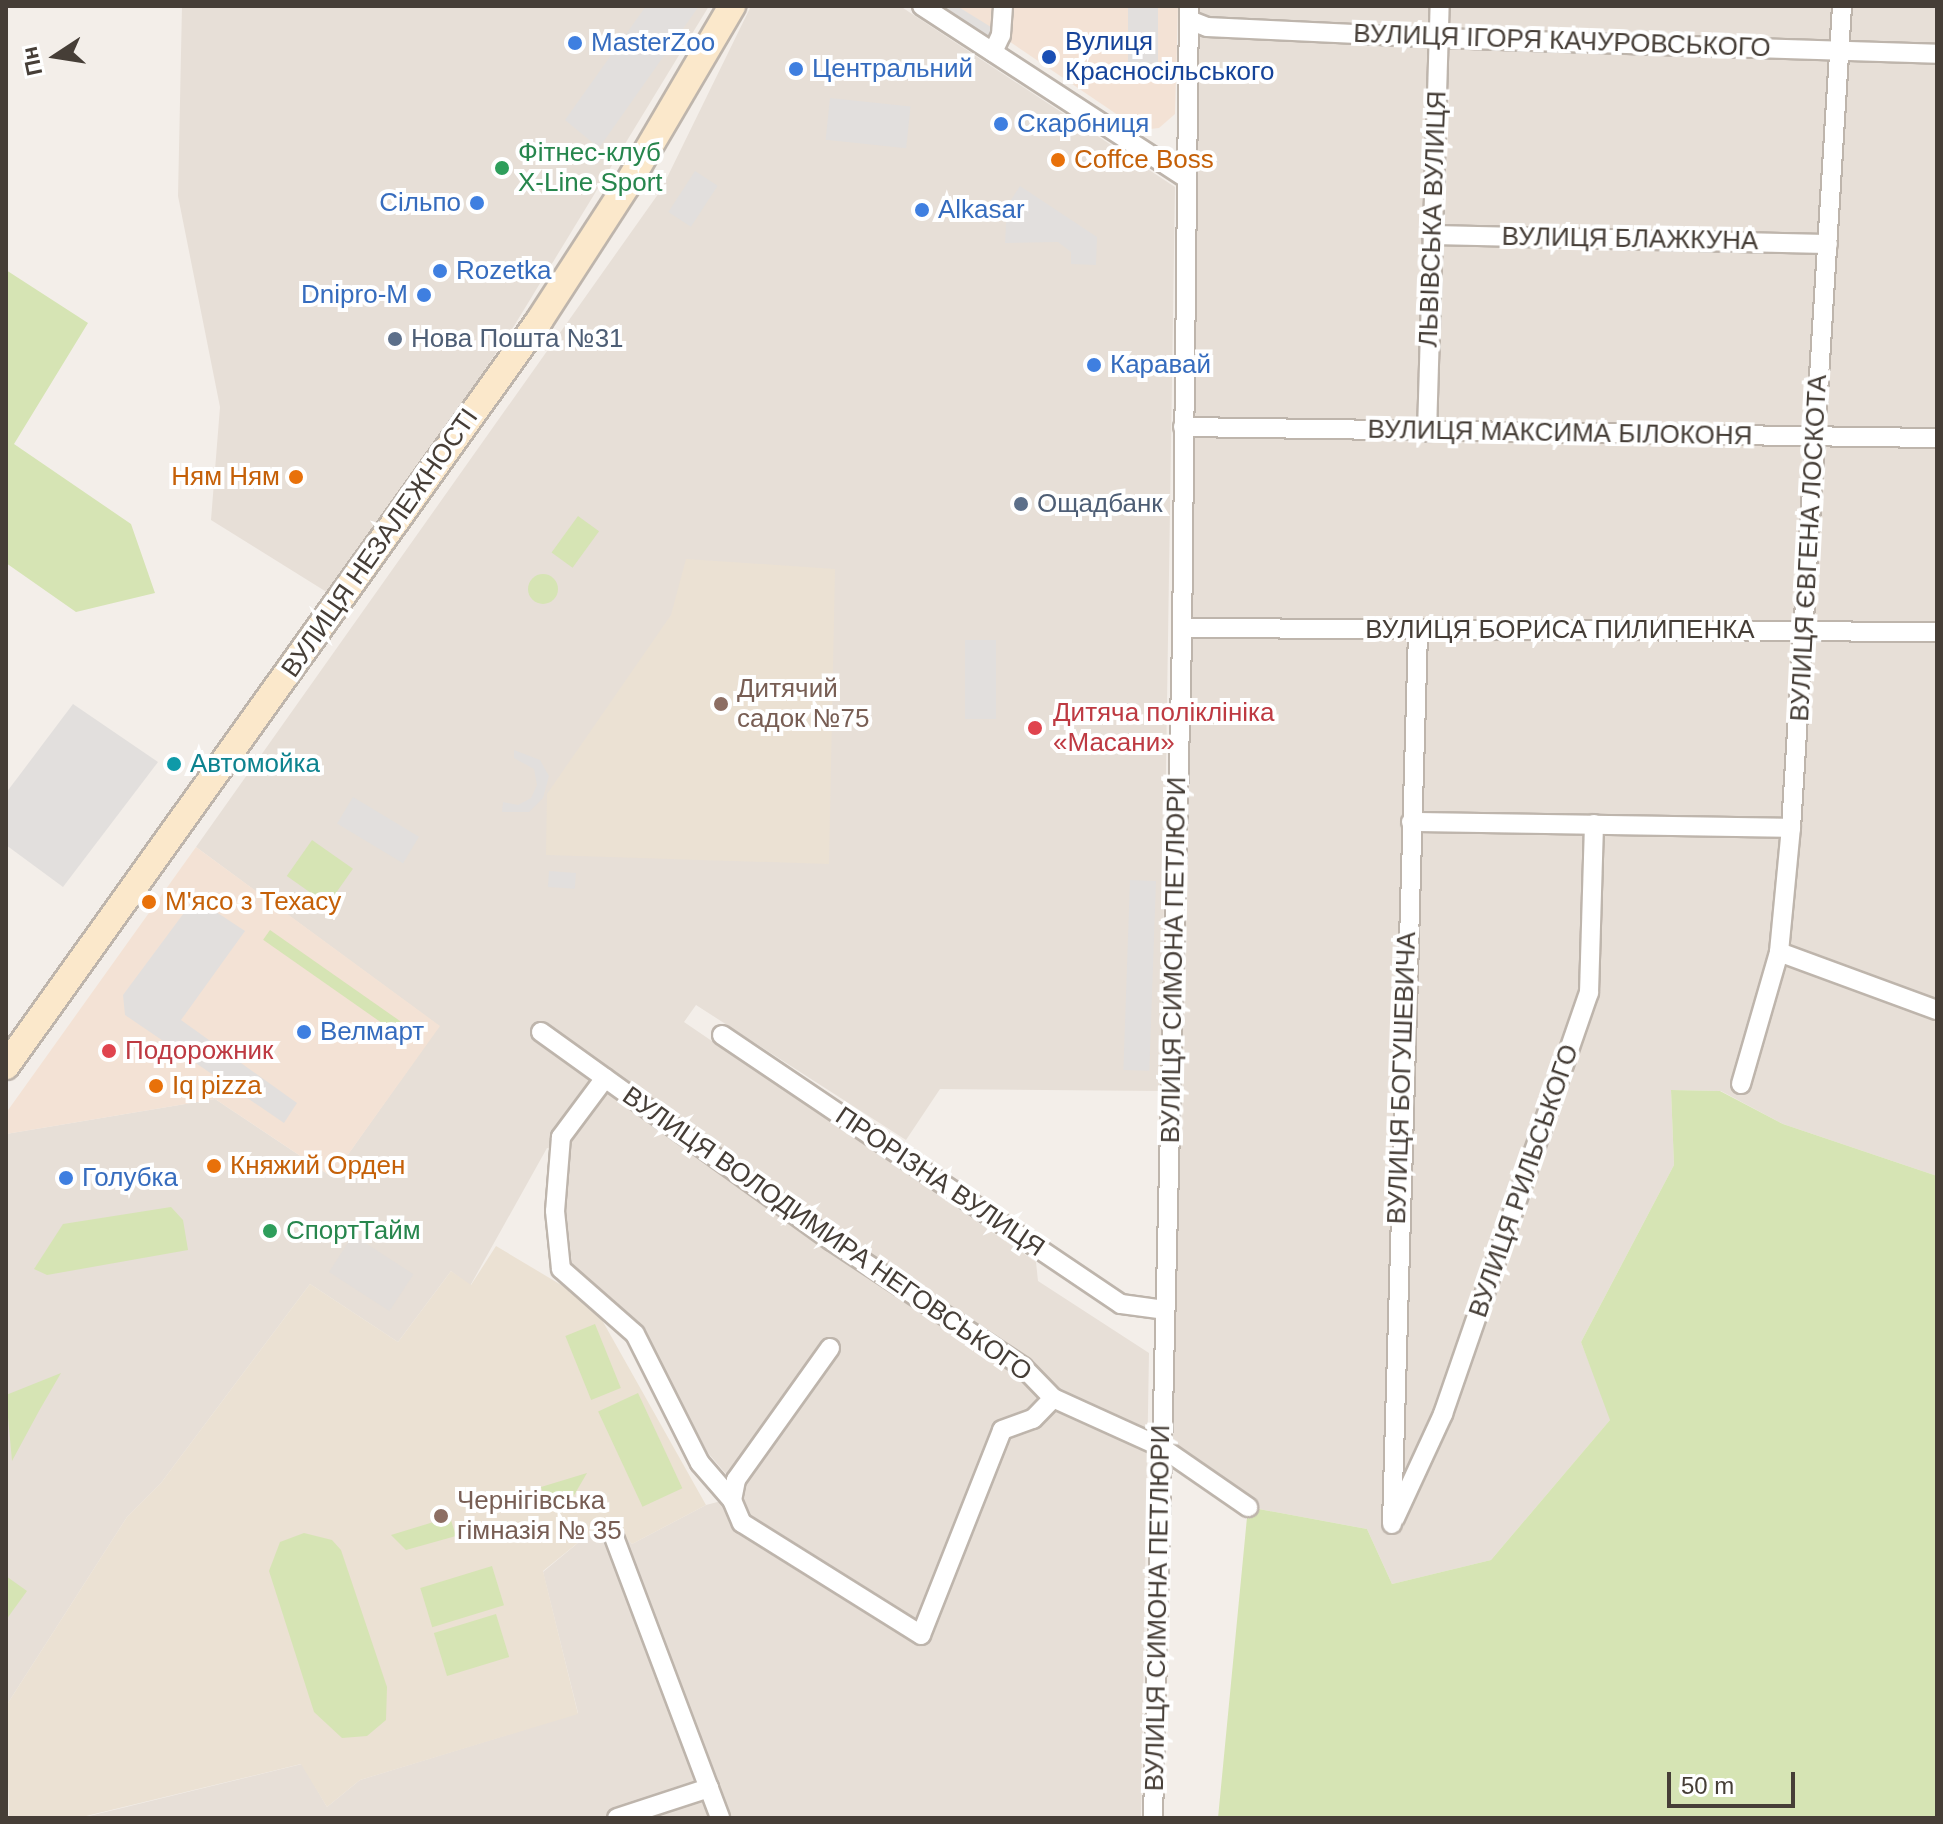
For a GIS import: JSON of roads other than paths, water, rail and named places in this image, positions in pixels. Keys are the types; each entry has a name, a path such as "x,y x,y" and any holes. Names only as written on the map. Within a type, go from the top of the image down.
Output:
{"street":[{"name":"ВУЛИЦЯ НЕЗАЛЕЖНОСТІ","path":"6,1066 539,321 627,185 732,6"},
{"path":"922,6 1186,178"},
{"path":"993,52 1001,35 1003,6"},
{"name":"ЛЬВІВСЬКА ВУЛИЦЯ","path":"1427,432 1440,6"},
{"name":"ВУЛИЦЯ ЄВГЕНА ЛОСКОТА","path":"1741,1084 1779,952 1791,828 1842,6"},
{"name":"ВУЛИЦЯ ІГОРЯ КАЧУРОВСЬКОГО","path":"1189,13 1207,27 1438,38 1937,54"},
{"name":"ВУЛИЦЯ СИМОНА ПЕТЛЮРИ","path":"1153,1818 1182,628 1189,13"},
{"name":"ВУЛИЦЯ БЛАЖКУНА","path":"1432,235 1828,244"},
{"name":"ВУЛИЦЯ МАКСИМА БІЛОКОНЯ","path":"1183,427 1937,438"},
{"name":"ВУЛИЦЯ БОРИСА ПИЛИПЕНКА","path":"1182,628 1418,632 1937,632"},
{"name":"ВУЛИЦЯ БОГУШЕВИЧА","path":"1392,1524 1418,632"},
{"path":"1411,822 1791,828"},
{"name":"ВУЛИЦЯ РИЛЬСЬКОГО","path":"1392,1524 1443,1414 1589,993 1594,824"},
{"path":"1779,952 1937,1010"},
{"name":"ВУЛИЦЯ ВОЛОДИМИРА НЕГОВСЬКОГО","path":"541,1032 832,1241 1023,1367 1053,1398 1161,1447 1248,1507"},
{"name":"ПРОРІЗНА ВУЛИЦЯ","path":"722,1035 1121,1304 1165,1310"},
{"path":"605,1078 561,1137 555,1211 561,1269 635,1334 700,1463 732,1500 742,1523 921,1635 1002,1430 1033,1419 1053,1398"},
{"path":"732,1500 736,1480 830,1348"},
{"path":"611,1529 720,1818"},
{"path":"617,1818 709,1788"}],"place":[{"name":"MasterZoo","path":"575,43"},
{"name":"Вулиця Красносільського","path":"1049,57"},
{"name":"Центральний","path":"796,69"},
{"name":"Скарбниця","path":"1001,124"},
{"name":"Coffce Boss","path":"1058,160"},
{"name":"Фітнес-клуб X-Line Sport","path":"502,168"},
{"name":"Сільпо","path":"477,203"},
{"name":"Alkasar","path":"922,210"},
{"name":"Rozetka","path":"440,271"},
{"name":"Dnipro-M","path":"424,295"},
{"name":"Нова Пошта №31","path":"395,339"},
{"name":"Каравай","path":"1094,365"},
{"name":"Ням Ням","path":"296,477"},
{"name":"Ощадбанк","path":"1021,504"},
{"name":"Дитячий садок №75","path":"721,704"},
{"name":"Дитяча поліклініка «Масани»","path":"1035,728"},
{"name":"Автомойка","path":"174,764"},
{"name":"М'ясо з Техасу","path":"149,902"},
{"name":"Велмарт","path":"304,1032"},
{"name":"Подорожник","path":"109,1051"},
{"name":"Iq pizza","path":"156,1086"},
{"name":"Княжий Орден","path":"214,1166"},
{"name":"Голубка","path":"66,1178"},
{"name":"СпортТайм","path":"270,1231"},
{"name":"Чернігівська гімназія № 35","path":"441,1516"}]}
